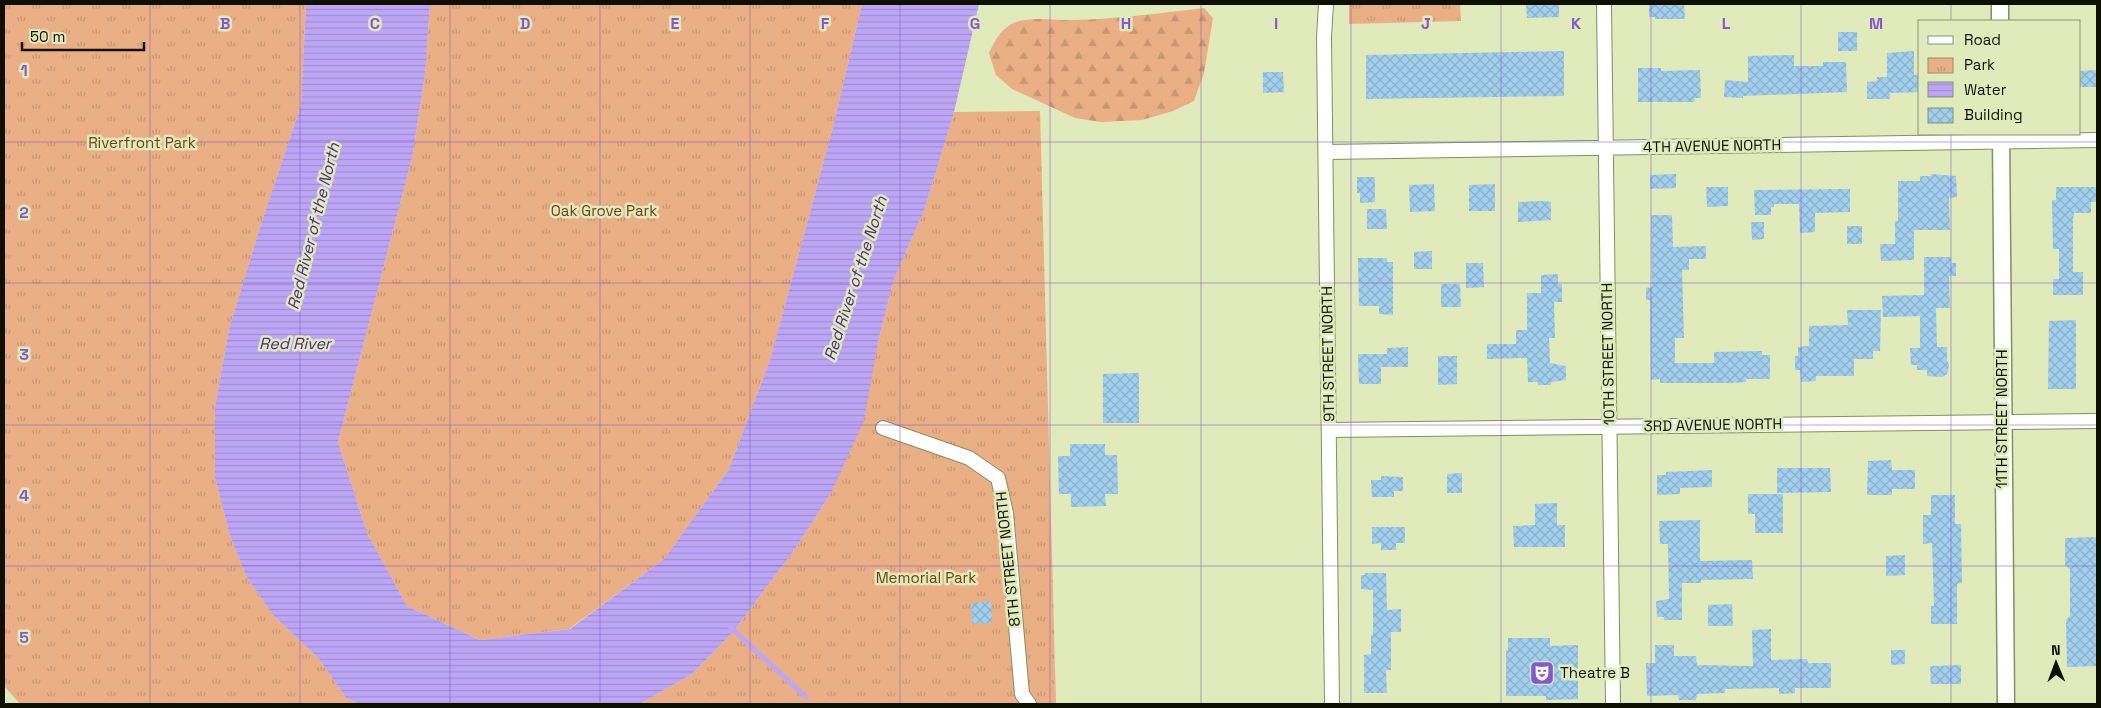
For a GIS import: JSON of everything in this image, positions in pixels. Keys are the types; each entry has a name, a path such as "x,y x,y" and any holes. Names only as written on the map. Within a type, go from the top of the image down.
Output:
{"street":[{"name":"9TH STREET NORTH","path":"1326,4 1324,37 1332,704"},
{"name":"10TH STREET NORTH","path":"1604,4 1613,704"},
{"path":"2000,4 2000,20"},
{"name":"4TH AVENUE NORTH","path":"1326,152 1606,148 2001,138 2097,140"},
{"name":"11TH STREET NORTH","path":"2001,138 2002,422 2006,704"},
{"name":"3RD AVENUE NORTH","path":"1329,430 2097,421"},
{"name":"8TH STREET NORTH","path":"883,428 969,458 998,478 1006,513 1022,694 1029,704"}],"green space":[{"name":"Riverfront Park","path":"4,4 306,4 301,105 261,224 229,329 215,407 215,478 230,536 247,578 273,615 319,659 346,698 359,704 20,704 4,686"},
{"name":"Oak Grove Park","path":"430,4 862,4 833,127 770,360 729,469 664,559 569,629 480,640 407,606 367,533 338,442 412,158 425,75"},
{"path":"1349,4 1460,4 1461,21 1349,24"},
{"path":"1204,8 1213,18 1204,73 1194,101 1173,111 1142,120 1101,122 1075,118 1012,89 996,75 989,53 996,39 1007,27 1023,20 1067,20 1139,16"},
{"name":"Memorial Park","path":"1040,111 1056,704 640,704 692,674 734,631 795,549 831,493 878,342 894,279 924,211 954,112"}],"water":[{"name":"Red River","path":"306,4 430,4 425,75 412,158 338,442 367,533 407,606 480,640 570,629 664,559 729,469 770,360 833,127 862,4 979,4 954,112 924,211 894,279 878,342 864,421 831,493 795,549 734,631 692,674 640,704 359,704 346,698 319,659 273,615 247,578 230,536 215,478 215,407 229,329 261,224 301,105"}],"building":[{"path":"1526,4 1559,4 1559,17 1527,18"},
{"path":"1649,4 1684,4 1685,19 1655,19 1655,17 1649,17"},
{"path":"1838,32 1857,32 1857,51 1838,51"},
{"path":"1564,51 1564,96 1366,99 1366,55"},
{"path":"1914,51 1914,75 1918,75 1918,92 1890,93 1890,99 1867,99 1867,82 1877,81 1877,77 1887,77 1887,53"},
{"path":"1794,55 1794,66 1823,66 1823,62 1846,62 1847,92 1743,96 1743,98 1724,97 1725,80 1748,82 1748,56"},
{"path":"1638,68 1661,68 1661,71 1700,70 1701,98 1694,98 1695,102 1638,102"},
{"path":"2097,70 2097,87 2081,87 2081,71"},
{"path":"1263,72 1283,72 1284,92 1263,93"},
{"path":"1676,174 1676,188 1650,189 1650,175"},
{"path":"1931,174 1956,176 1957,197 1949,198 1950,230 1914,230 1914,260 1881,261 1880,244 1895,244 1895,221 1898,221 1898,181 1920,181 1920,176 1931,176"},
{"path":"1357,177 1375,177 1375,202 1360,203 1360,193 1357,193"},
{"path":"1434,184 1435,211 1410,212 1409,185"},
{"path":"1495,184 1495,211 1469,211 1469,185"},
{"path":"1706,187 1728,187 1728,206 1707,207"},
{"path":"2056,187 2097,187 2097,202 2091,202 2091,213 2074,213 2073,219 2073,272 2083,272 2083,295 2053,295 2053,279 2059,279 2059,249 2053,249 2052,200 2056,200"},
{"path":"1850,189 1850,212 1815,213 1815,232 1800,233 1799,204 1774,204 1774,207 1771,207 1771,215 1755,215 1754,190"},
{"path":"1518,202 1551,202 1551,220 1518,222"},
{"path":"1367,209 1386,209 1387,229 1367,229"},
{"path":"1651,215 1672,215 1673,247 1706,246 1706,259 1689,259 1689,270 1682,270 1684,338 1675,338 1675,363 1714,363 1714,352 1762,351 1762,355 1770,355 1770,379 1746,379 1746,382 1731,383 1660,383 1660,379 1651,380 1650,300 1646,300 1646,288 1652,287"},
{"path":"1751,222 1764,222 1764,239 1752,240"},
{"path":"1847,226 1862,226 1862,244 1847,244"},
{"path":"1432,251 1432,269 1414,269 1414,252"},
{"path":"1924,257 1951,257 1951,263 1956,263 1956,276 1949,276 1950,308 1936,308 1937,347 1947,347 1949,365 1947,374 1942,377 1927,376 1927,370 1917,370 1917,365 1911,365 1910,348 1920,348 1920,316 1883,317 1882,296 1924,295"},
{"path":"1358,258 1387,258 1387,262 1393,262 1393,315 1379,314 1379,306 1359,306"},
{"path":"1466,263 1483,263 1484,287 1466,288"},
{"path":"1558,274 1558,284 1562,284 1562,302 1554,302 1555,338 1549,338 1550,363 1566,366 1566,380 1551,382 1551,385 1538,385 1538,382 1528,382 1527,358 1487,359 1487,344 1516,344 1516,330 1527,330 1527,293 1541,293 1541,275"},
{"path":"1441,284 1460,284 1461,307 1441,307"},
{"path":"1847,310 1881,310 1880,351 1873,351 1873,359 1854,359 1854,376 1816,376 1816,381 1801,382 1800,370 1795,370 1795,356 1798,356 1798,347 1809,346 1809,326 1848,325"},
{"path":"2076,320 2076,389 2048,389 2049,321"},
{"path":"1408,347 1408,367 1381,367 1381,384 1359,384 1358,354 1387,354 1387,348"},
{"path":"1438,356 1457,356 1457,384 1438,385"},
{"path":"1139,373 1139,423 1103,423 1103,374"},
{"path":"1070,444 1105,444 1105,455 1117,455 1118,494 1105,494 1106,506 1071,507 1071,494 1059,494 1058,456 1070,456"},
{"path":"1891,460 1892,470 1915,470 1915,489 1892,489 1892,495 1867,495 1868,461"},
{"path":"1777,468 1830,468 1831,492 1777,493"},
{"path":"1712,470 1712,487 1680,488 1680,494 1657,495 1657,475 1666,475 1666,472"},
{"path":"1462,473 1462,493 1447,493 1447,474"},
{"path":"1381,476 1403,477 1403,491 1394,491 1394,497 1372,497 1371,480 1381,480"},
{"path":"1748,494 1783,494 1783,533 1755,533 1755,514 1748,514"},
{"path":"1931,495 1955,495 1955,524 1961,524 1962,583 1957,584 1957,624 1931,624 1931,606 1934,606 1932,543 1923,544 1923,515 1931,515"},
{"path":"1557,503 1557,525 1565,525 1565,547 1514,547 1513,526 1535,525 1535,504"},
{"path":"1700,520 1700,561 1752,560 1753,579 1701,580 1701,583 1682,583 1682,620 1664,620 1664,617 1657,617 1656,601 1669,599 1668,544 1660,544 1659,521"},
{"path":"1372,527 1405,527 1405,543 1396,543 1396,550 1381,550 1381,543 1372,544"},
{"path":"2097,537 2097,666 2067,667 2066,620 2070,616 2070,569 2065,565 2065,538"},
{"path":"1905,555 1905,575 1886,576 1886,556"},
{"path":"1365,573 1386,573 1387,610 1401,609 1401,632 1391,632 1391,670 1386,670 1387,693 1364,693 1364,655 1371,654 1371,635 1373,635 1373,590 1361,589 1361,575 1365,575"},
{"path":"991,601 992,623 972,624 971,603"},
{"path":"1732,604 1733,626 1708,626 1708,605"},
{"path":"1771,629 1771,660 1807,659 1808,663 1831,663 1831,688 1795,688 1795,693 1779,694 1779,688 1725,689 1725,693 1697,694 1696,700 1679,700 1678,695 1647,696 1646,663 1655,663 1655,645 1674,645 1674,656 1696,656 1697,665 1753,666 1752,630"},
{"name":"Theatre B","path":"1508,638 1550,638 1550,646 1578,645 1578,699 1546,700 1546,696 1506,696 1506,650 1508,650"},
{"path":"1891,650 1905,650 1905,664 1891,665"},
{"path":"1961,665 1961,684 1931,684 1930,666"}],"waterway":[{"path":"729,626 806,697"}],"place":[{"name":"Theatre B","path":"1542,673"}],"water label":[{"name":"Red River of the North","path":"313,226"},
{"name":"Red River of the North","path":"855,278"}]}
